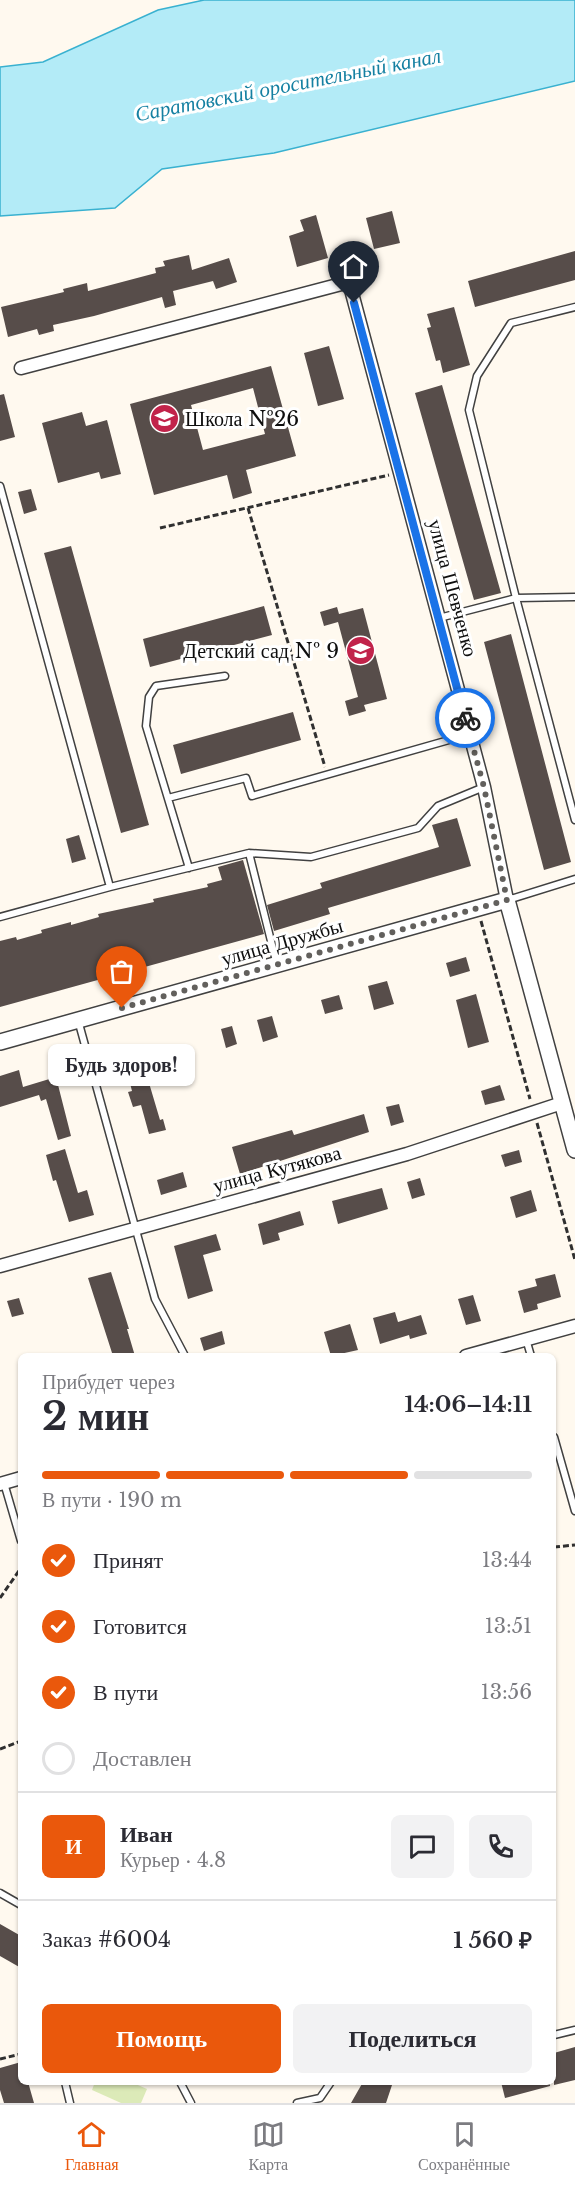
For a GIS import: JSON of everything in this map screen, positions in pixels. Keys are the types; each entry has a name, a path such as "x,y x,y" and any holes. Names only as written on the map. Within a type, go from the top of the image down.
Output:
{"street":[{"name":"улица Шевченко","path":"21,368 349,282 484,787 507,900 575,1150"},
{"name":"улица Дружбы","path":"0,1042 507,900"},
{"name":"улица Кутякова","path":"0,1266 407,1154 562,1102"},
{"path":"477,1353 575,1326"},
{"path":"2,1483 18,1479"}],"lane":[{"path":"575,307 511,323 477,376 469,410 575,820"},
{"path":"0,486 110,887"},
{"path":"439,618 516,598 575,597"},
{"path":"189,868 146,726 149,697 156,686 225,676"},
{"path":"168,798 246,778 252,796 470,734"},
{"path":"0,917 249,853 311,857 418,828 438,806 484,787"},
{"path":"249,853 277,965"},
{"name":"улица Дружбы","path":"507,900 575,879"},
{"path":"78,1020 155,1299 183,1353"},
{"path":"526,1339 530,1353"},
{"path":"556,1444 575,1511"},
{"path":"2,1483 18,1532"},
{"path":"0,1893 18,1903"},
{"path":"556,2035 575,2030"},
{"path":"66,2085 70,2103"},
{"path":"182,2085 191,2103"},
{"path":"297,2103 320,2098 329,2085"}],"path":[{"path":"160,528 400,473"},
{"path":"248,508 327,774"},
{"path":"477,908 575,1260"},
{"path":"556,1547 575,1545"},
{"path":"0,1598 18,1572"},
{"path":"0,1749 18,1742"},
{"path":"0,2059 18,2055"}],"green space":[{"path":"94,2085 138,2085 147,2089 141,2103 121,2103 92,2090"}],"water":[{"name":"Саратовский оросительный канал","path":"204,0 575,0 575,81 274,153 162,169 115,208 0,216 0,67 43,62 158,10"}],"building":[{"path":"392,211 400,243 374,249 366,218"},
{"path":"316,215 328,258 297,267 289,236 304,231 300,220"},
{"path":"575,251 575,280 475,307 468,281"},
{"path":"189,255 192,270 229,258 237,282 216,289 213,281 173,291 176,305 165,308 162,297 53,325 54,331 39,335 37,329 8,337 1,307 64,292 63,289 87,283 88,291 156,273 155,268 165,266 163,261"},
{"path":"454,307 470,365 443,373 440,360 436,361 427,328 431,327 427,314"},
{"path":"329,346 344,399 318,406 304,353"},
{"name":"Школа №26","path":"271,366 296,456 246,470 252,493 233,499 227,475 154,495 130,404","holes":["253,388 265,434 203,450 191,405"]},
{"path":"442,385 501,593 474,600 415,393"},
{"path":"4,394 15,437 0,441 0,395"},
{"path":"82,412 86,426 107,420 121,474 101,479 99,472 58,483 42,423"},
{"path":"31,489 37,510 24,514 18,492"},
{"path":"71,546 149,825 121,833 44,553"},
{"path":"264,606 272,635 150,667 143,639"},
{"path":"337,607 339,614 363,608 387,699 364,705 366,711 349,716 345,701 358,697 338,622 324,626 320,612"},
{"path":"511,634 571,862 544,870 484,642"},
{"path":"293,712 301,740 181,774 173,745"},
{"path":"457,818 471,866 328,908 330,914 274,931 267,905 322,888 320,883 439,847 432,825"},
{"path":"79,835 86,859 72,863 66,839"},
{"path":"243,860 264,934 0,1007 0,941 16,937 17,940 42,933 41,930 99,917 98,914 208,887 207,884 222,880 218,867"},
{"path":"466,957 470,971 450,977 446,963"},
{"path":"387,981 394,1004 374,1010 368,986"},
{"path":"476,994 489,1042 468,1048 456,1000"},
{"path":"339,995 343,1009 325,1014 321,1000"},
{"path":"272,1016 278,1037 263,1042 257,1020"},
{"path":"232,1026 237,1044 226,1048 221,1029"},
{"path":"146,1045 152,1064 144,1066 160,1120 163,1119 166,1130 149,1134 141,1105 133,1107 128,1092 132,1091 122,1052"},
{"path":"19,1070 23,1087 56,1077 71,1136 58,1140 46,1099 41,1101 39,1095 0,1107 0,1076"},
{"path":"500,1085 505,1100 485,1105 481,1091"},
{"path":"399,1104 404,1122 391,1126 386,1107"},
{"path":"364,1114 369,1132 240,1174 232,1147 292,1130 294,1135"},
{"path":"65,1149 78,1193 87,1190 94,1215 69,1222 56,1180 53,1181 46,1155"},
{"path":"519,1150 522,1162 505,1167 501,1155"},
{"path":"183,1172 187,1187 161,1195 157,1180"},
{"path":"420,1178 425,1195 412,1199 407,1182"},
{"path":"382,1188 388,1209 338,1224 332,1201"},
{"path":"531,1190 537,1211 516,1218 510,1197"},
{"path":"300,1211 304,1225 278,1233 280,1240 263,1245 258,1224"},
{"path":"216,1234 221,1250 203,1255 213,1291 188,1299 174,1246"},
{"path":"111,1272 134,1353 112,1353 88,1278"},
{"path":"555,1274 561,1297 537,1304 538,1309 524,1313 518,1291 537,1286 535,1279"},
{"path":"473,1295 481,1321 466,1325 458,1299"},
{"path":"19,1298 24,1314 12,1317 7,1301"},
{"path":"395,1312 398,1322 421,1315 427,1334 410,1339 409,1335 380,1344 373,1318"},
{"path":"350,1324 358,1350 330,1353 324,1332"},
{"path":"222,1331 225,1344 204,1351 200,1338"},
{"path":"0,1924 18,1934 18,1966 0,1956"},
{"path":"575,2047 575,2080 556,2085 556,2052"},
{"path":"18,2063 18,2085 29,2085 34,2103 4,2103 0,2090 0,2068"},
{"path":"361,2085 392,2085 386,2103 351,2103"},
{"path":"502,2085 550,2085 550,2086 505,2098"}],"way so far":[{"path":"122,1008 507,900 484,787 465,718"}],"place":[{"name":"Школа №26","path":"164,419"},
{"name":"Детский сад № 9","path":"360,651"},
{"name":"Будь здоров!","path":"122,1008"}],"route":[{"path":"354,303 465,718"}]}
